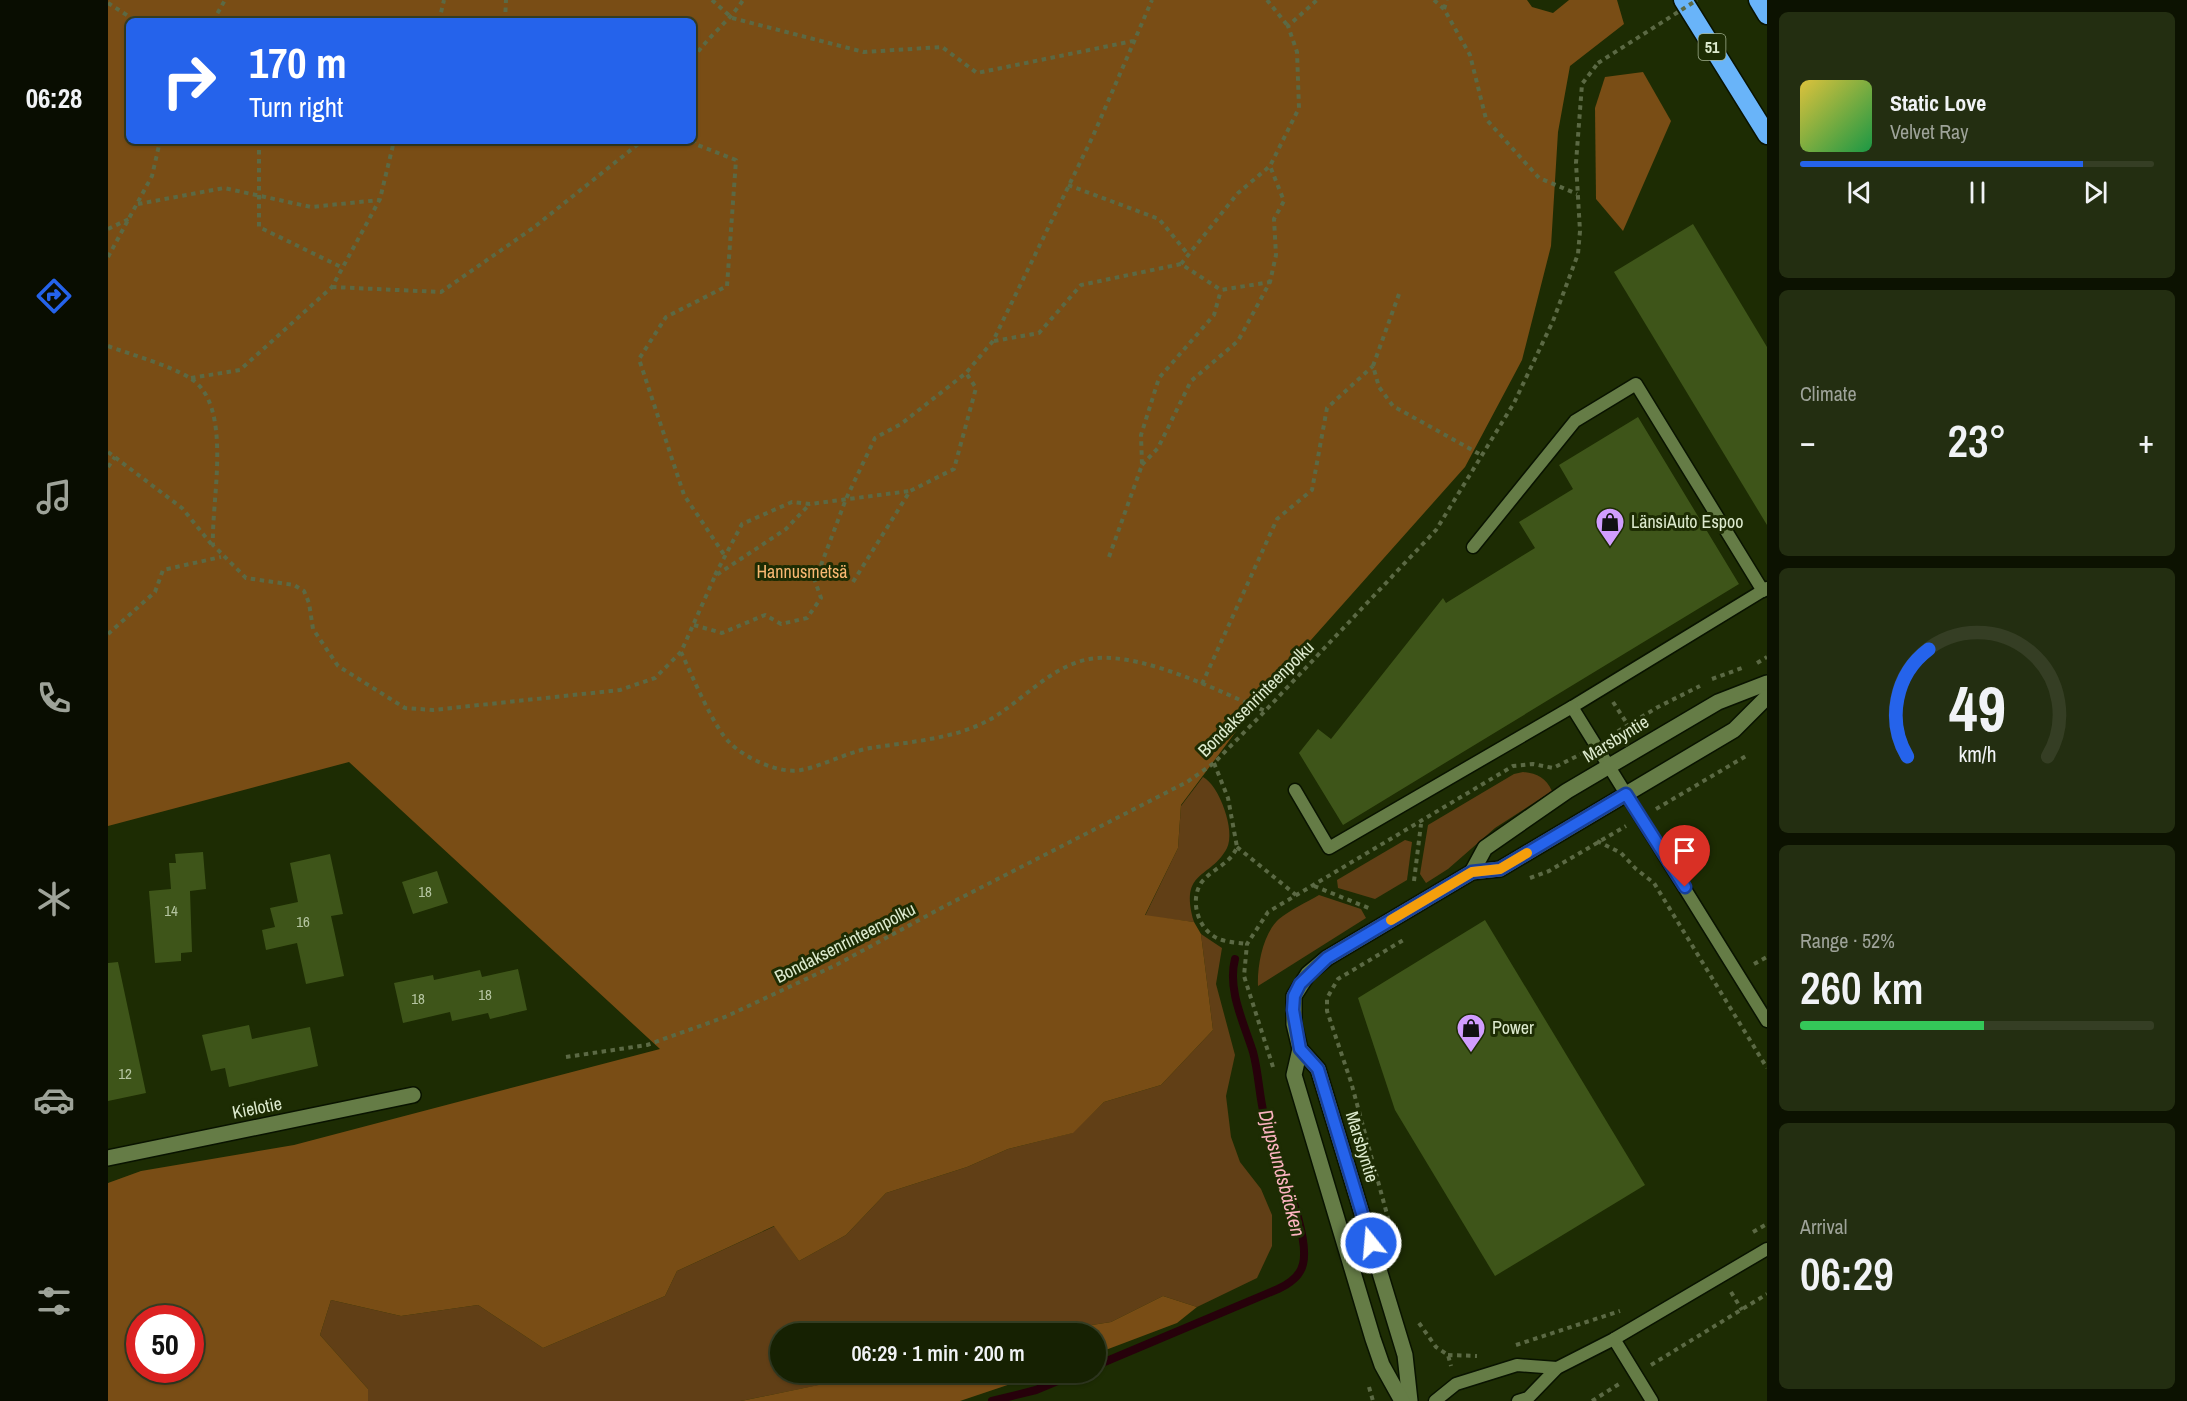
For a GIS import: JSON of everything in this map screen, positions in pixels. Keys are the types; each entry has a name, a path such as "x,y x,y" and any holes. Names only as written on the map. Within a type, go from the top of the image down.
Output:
{"highway":[{"name":"51","path":"1683,0 1767,135"},
{"path":"1758,0 1767,15"}],"main road":[{"name":"Marsbyntie","path":"1472,872 1485,848 1608,766 1718,702 1767,683"},
{"name":"Marsbyntie","path":"1402,1401 1382,1365 1373,1339 1294,1075 1300,1049 1294,1023 1294,996 1308,974 1327,958 1472,872 1500,869 1734,730 1767,697"},
{"name":"Marsbyntie","path":"1300,1049 1318,1069 1322,1080 1405,1355 1410,1401"},
{"name":"Kielotie","path":"108,1158 413,1095"}],"lane":[{"path":"1294,790 1329,848 1605,688 1765,590 1636,384 1575,421 1473,547"},
{"path":"1572,707 1767,1021"},
{"path":"1518,1401 1528,1398 1557,1368 1614,1339 1767,1249"},
{"path":"1614,1339 1652,1401"},
{"path":"1435,1401 1456,1384 1517,1365 1557,1368"}],"path":[{"path":"215,18 225,0"},
{"path":"441,18 444,0"},
{"path":"505,18 506,0"},
{"path":"712,0 732,18 864,52 942,47 977,73 1134,41"},
{"path":"696,54 732,18 743,0"},
{"path":"694,624 722,633 765,615 781,624 807,618 821,598 816,581 846,499 875,438 901,424 966,373 993,341 1068,185 1152,0"},
{"path":"1180,264 1238,193 1270,166 1299,108 1297,52 1288,26 1267,0"},
{"path":"1288,26 1317,0"},
{"path":"1434,0 1444,9 1470,55 1486,119 1539,178 1577,194"},
{"path":"1444,9 1447,0"},
{"name":"Bondaksenrinteenpolku","path":"566,1057 647,1045 725,1017 836,965 945,906 1187,782 1215,763 1436,530 1483,456 1514,404 1553,321 1578,254 1580,231 1576,163 1582,84 1598,63 1697,0"},
{"path":"108,3 131,18"},
{"path":"108,257 152,176 159,144"},
{"path":"259,144 261,196 259,227 343,268"},
{"path":"191,378 240,370 332,287 380,200 393,144"},
{"path":"332,287 441,292 533,228 638,144"},
{"path":"695,144 736,160 727,286 666,316 639,359 684,495 725,556"},
{"path":"1142,465 1158,448 1191,381 1238,341 1270,282 1276,255 1274,219 1284,201 1270,166"},
{"path":"1068,185 1159,219 1187,253"},
{"path":"138,204 224,188 311,207 380,200"},
{"path":"108,229 131,218"},
{"path":"993,341 1039,333 1081,285 1180,264 1221,290 1270,282"},
{"path":"1109,557 1142,465 1141,435 1159,378 1214,315 1221,290"},
{"path":"1202,684 1277,519 1312,490 1327,408 1373,366 1399,294"},
{"path":"108,346 191,378 208,396 217,423 213,545"},
{"path":"1373,366 1379,387 1393,406 1483,456"},
{"path":"108,452 182,507 222,557 232,561 246,578 294,585 304,591 309,603 313,629 338,666 405,708 433,710 620,690 656,678 681,652 741,524 792,502 810,504 910,491 954,469 976,388 966,373"},
{"path":"108,467 115,457"},
{"path":"853,582 910,491"},
{"path":"715,576 786,529 810,504"},
{"path":"108,634 155,592 163,570 222,557"},
{"path":"681,652 730,744 774,770 801,770 847,752 946,735 988,721 1074,662 1099,658 1139,663 1202,684 1265,711"},
{"path":"1711,680 1767,657"},
{"path":"1274,1070 1244,976 1247,944 1268,912 1421,823 1513,766 1527,763 1560,767 1628,725 1701,685"},
{"path":"1605,688 1628,725"},
{"path":"1523,880 1549,871 1746,756"},
{"path":"1215,763 1228,798 1237,847 1296,895"},
{"path":"1414,881 1421,823"},
{"path":"1598,842 1621,852 1636,869 1654,882 1767,1068"},
{"path":"1237,847 1224,865 1202,882 1195,905 1203,927 1218,939 1247,944"},
{"path":"1313,885 1371,909"},
{"path":"1391,1231 1351,1082 1327,1011 1327,998 1338,979 1408,937"},
{"path":"1750,1234 1767,1224"},
{"path":"1592,1401 1767,1294"},
{"path":"1515,1345 1626,1309"},
{"path":"1416,1314 1426,1336 1448,1355 1456,1384"},
{"path":"1448,1355 1481,1356"},
{"path":"1367,1382 1373,1401"}],"shaded area":[{"path":"1523,772 1541,777 1552,791 1495,828 1448,869 1426,883 1420,874 1428,825 1514,774"},
{"path":"1203,777 1215,789 1228,820 1227,848 1213,866 1198,877 1193,884 1190,905 1194,922 1145,916 1178,848 1181,806"},
{"path":"1405,840 1412,842 1407,880 1375,899 1338,888 1337,880"},
{"path":"1319,895 1361,909 1366,918 1258,986 1262,950 1273,925 1288,912"},
{"path":"1201,934 1222,948 1216,984 1235,1055 1226,1096 1231,1137 1240,1162 1261,1189 1272,1215 1272,1246 1257,1278 1197,1307 1163,1296 1105,1323 770,1323 770,1383 829,1383 741,1401 368,1401 368,1389 320,1335 331,1300 401,1316 478,1305 543,1348 665,1296 677,1271 775,1226 799,1261 846,1235 886,1193 967,1167 1008,1149 1072,1133 1104,1102 1161,1085 1213,1030"}],"green space":[{"name":"Hannusmetsä","path":"108,0 1527,0 1532,7 1553,13 1569,0 1617,0 1624,24 1570,66 1558,132 1551,246 1522,360 1465,467 1270,686 1181,805 1178,848 1145,915 1194,922 1201,934 1213,1030 1161,1085 1104,1102 1073,1133 1008,1149 967,1167 886,1193 846,1235 799,1261 774,1226 677,1271 665,1296 543,1348 478,1305 401,1316 331,1300 320,1335 368,1389 368,1401 108,1401 108,1183 141,1171 294,1145 660,1049 349,762 108,826"},
{"path":"1643,72 1671,121 1623,231 1596,199 1595,108 1605,77"},
{"path":"1163,1296 1197,1307 1177,1323 1106,1350 1105,1323"},
{"path":"828,1383 1013,1383 960,1401 741,1401"}],"building":[{"path":"1693,224 1767,347 1767,525 1614,272"},
{"path":"1638,417 1739,584 1343,825 1299,753 1318,729 1331,739 1443,598 1446,603 1535,548 1519,522 1573,489 1559,465"},
{"path":"203,852 206,889 190,891 192,952 181,953 181,961 155,963 149,891 171,889 169,863 176,863 175,854"},
{"path":"330,854 343,914 331,916 344,976 306,984 297,943 266,950 262,930 275,927 270,908 298,902 290,863"},
{"path":"437,871 448,903 413,914 402,882"},
{"name":"Power","path":"1485,920 1645,1185 1495,1276 1395,1110 1358,998"},
{"path":"118,962 146,1093 108,1101 108,963"},
{"path":"518,969 527,1010 490,1019 488,1013 452,1021 450,1012 403,1023 394,983 433,975 434,980 480,970 482,977"},
{"path":"249,1025 252,1039 310,1027 318,1066 229,1087 225,1068 211,1071 202,1035"}],"waterway":[{"name":"Djupsundsbäcken","path":"1106,1361 1278,1289 1294,1280 1302,1269 1304,1250 1302,1233 1265,1119 1253,1052 1235,994 1233,983 1235,959"},
{"name":"Djupsundsbäcken","path":"992,1401 1036,1390 1053,1383"}],"slow traffic":[{"path":"1391,920 1472,872 1500,869 1527,853"}],"place":[{"name":"LänsiAuto Espoo","path":"1610,548"},
{"name":"Power","path":"1471,1054"}],"route":[{"path":"1371,1243 1318,1069 1300,1049 1294,1023 1294,996 1308,974 1327,958 1472,872 1500,869 1626,794 1685,887"}]}
